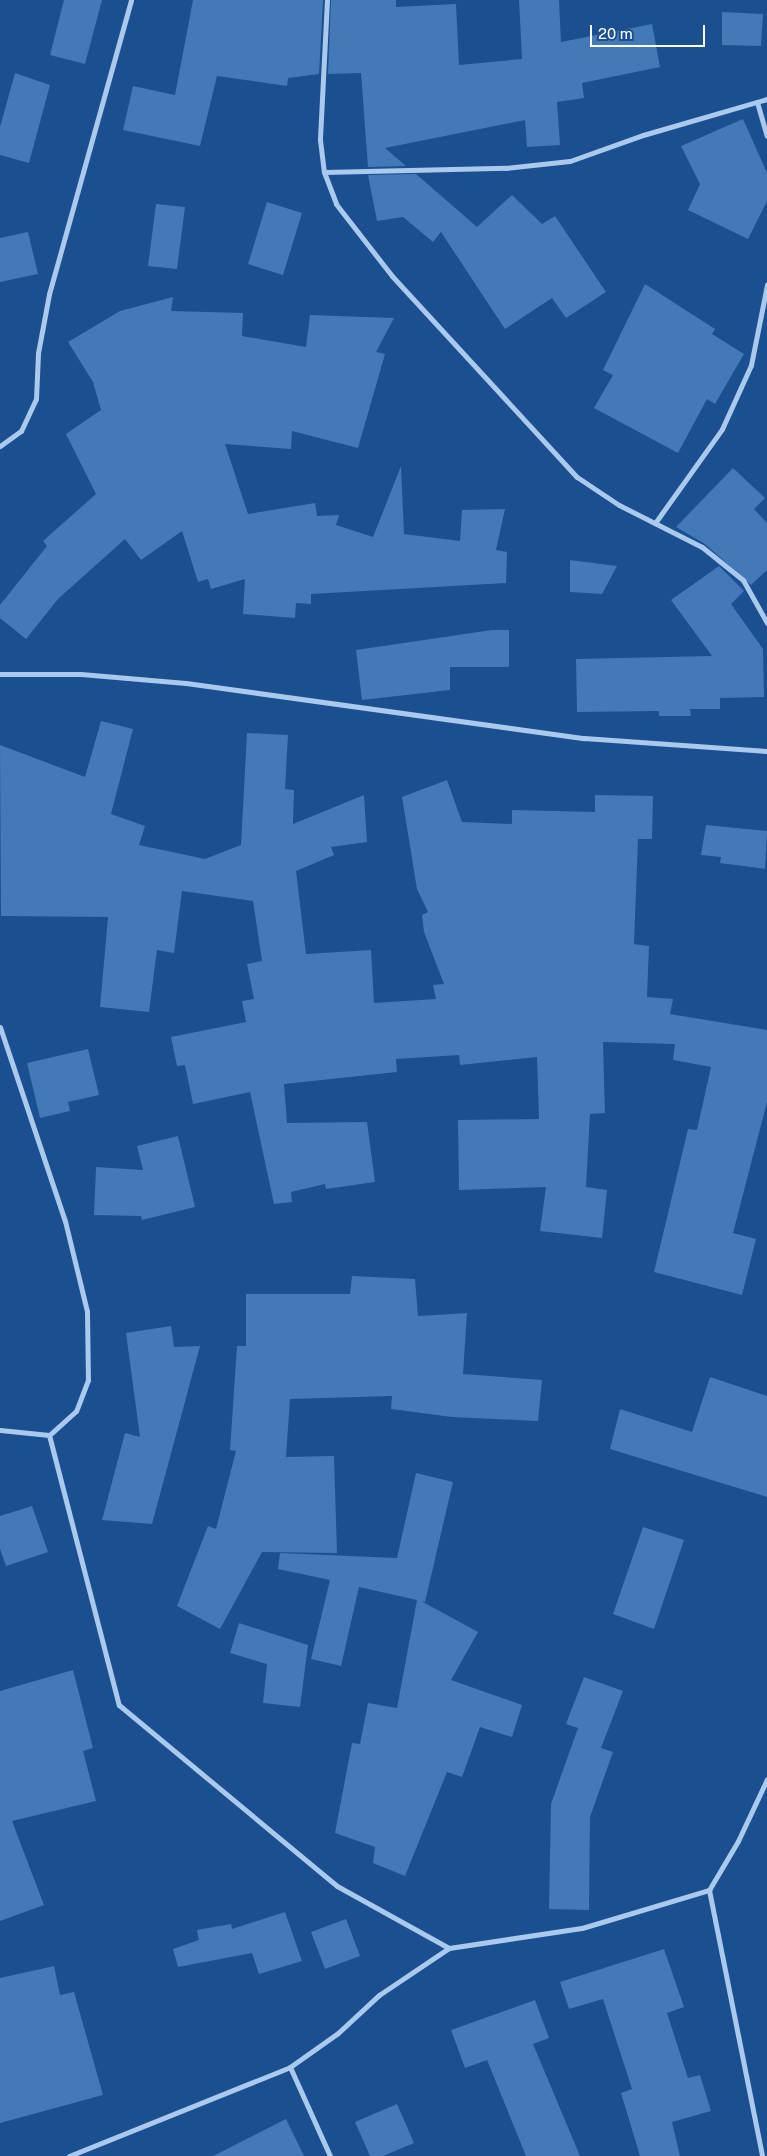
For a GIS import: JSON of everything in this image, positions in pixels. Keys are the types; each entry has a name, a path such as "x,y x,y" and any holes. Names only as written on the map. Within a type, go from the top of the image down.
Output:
{"street":[{"path":"0,446 21,431 36,399 38,353 49,294 131,0"},
{"path":"327,0 320,140 324,172 336,204 392,276 578,477 655,523 702,547 743,580 767,623"},
{"path":"324,172 506,168 570,161 643,135 767,99"},
{"path":"758,102 767,136"},
{"path":"655,523 722,429 751,365 767,285"},
{"path":"0,674 81,674 186,683 584,738 767,751"},
{"path":"0,1028 50,1170 87,1311 88,1380 76,1411 48,1435 0,1430"},
{"path":"48,1435 119,1704 337,1886 449,1948"},
{"path":"762,2156 709,1890 738,1841 767,1779"},
{"path":"69,2156 290,2067 338,2033 380,1995 449,1948 582,1928 709,1890"},
{"path":"290,2067 330,2156"}],"building":[{"path":"64,0 102,0 85,64 50,55"},
{"path":"193,0 323,0 319,74 288,78 287,86 217,76 200,146 123,130 133,86 175,95"},
{"path":"331,0 396,0 396,7 456,4 459,65 522,59 519,0 559,0 561,42 652,24 660,67 582,83 584,98 557,102 560,145 527,147 525,120 385,148 406,166 368,167 361,73 328,74"},
{"path":"722,12 763,14 761,46 722,45"},
{"path":"15,73 50,85 29,163 0,155 0,127"},
{"path":"743,119 767,173 767,201 748,239 688,210 700,184 681,146"},
{"path":"416,174 477,227 512,195 542,224 555,216 606,292 566,318 552,298 505,329 441,232 433,242 403,217 377,221 368,175"},
{"path":"267,202 302,213 283,275 248,264"},
{"path":"156,204 185,207 177,269 148,266"},
{"path":"28,232 38,274 0,282 0,238"},
{"path":"645,284 715,329 712,334 744,354 715,404 707,399 678,453 594,408 613,375 603,370"},
{"path":"173,297 171,311 243,313 242,336 306,347 310,315 394,318 376,352 385,354 358,448 292,431 291,449 225,444 248,514 315,503 317,516 339,515 336,525 373,537 401,466 404,534 460,541 462,510 505,509 496,550 507,552 506,583 311,594 311,604 296,603 295,618 243,614 245,579 211,589 208,579 198,582 182,531 141,560 125,539 58,599 26,639 0,618 0,605 47,546 43,541 96,494 66,434 101,410 93,382 68,342 120,311"},
{"path":"733,468 765,498 754,509 767,523 767,570 751,585 705,544 676,527"},
{"path":"570,560 617,566 602,594 570,592"},
{"path":"719,566 744,591 731,604 763,649 764,697 720,698 720,709 690,709 691,716 659,716 659,711 577,712 576,659 712,656 671,600"},
{"path":"492,630 509,630 509,667 450,667 450,690 362,700 356,650"},
{"path":"101,721 133,729 111,814 145,826 139,845 205,859 241,845 247,733 288,735 285,789 294,790 293,824 364,795 367,842 331,847 334,855 296,871 306,954 371,950 374,1003 436,999 433,985 444,984 424,932 422,915 428,912 417,889 402,797 447,780 462,822 512,824 512,810 595,812 595,795 653,796 652,839 638,839 634,944 649,946 647,997 673,999 670,1014 767,1030 767,1102 733,1233 756,1239 742,1295 654,1272 688,1129 697,1130 711,1067 673,1060 675,1044 603,1042 605,1113 590,1114 586,1187 607,1190 602,1238 540,1231 546,1187 459,1190 458,1120 539,1119 537,1057 460,1065 459,1055 396,1059 397,1072 284,1084 287,1123 367,1122 375,1182 326,1189 325,1184 291,1192 292,1202 274,1204 250,1092 193,1104 185,1065 177,1066 171,1037 246,1022 242,1001 254,999 247,964 262,961 253,901 182,891 174,953 157,950 149,1012 100,1007 108,917 1,916 0,745 85,777"},
{"path":"706,825 767,831 765,869 720,863 721,857 701,855"},
{"path":"88,1049 99,1095 68,1102 70,1111 40,1118 27,1063"},
{"path":"178,1136 195,1207 142,1220 141,1216 94,1215 96,1167 143,1170 137,1146"},
{"path":"352,1276 415,1279 418,1316 467,1313 463,1374 542,1380 538,1421 452,1417 391,1409 392,1396 290,1399 286,1457 334,1456 337,1553 262,1552 220,1629 177,1606 208,1526 216,1529 236,1451 230,1450 237,1346 246,1346 246,1294 350,1294"},
{"path":"171,1326 174,1347 200,1346 152,1524 102,1520 125,1433 140,1437 126,1333"},
{"path":"710,1377 767,1396 767,1497 610,1449 620,1409 692,1432"},
{"path":"416,1473 453,1482 425,1602 421,1601 478,1632 451,1680 522,1705 512,1737 480,1727 462,1777 447,1772 405,1876 373,1863 375,1847 335,1833 352,1743 360,1744 368,1703 397,1708 417,1600 359,1587 341,1666 311,1659 330,1580 278,1569 280,1553 397,1558"},
{"path":"32,1506 48,1552 6,1566 0,1549 0,1516"},
{"path":"643,1527 684,1540 654,1629 613,1614"},
{"path":"239,1623 308,1645 300,1707 263,1703 267,1664 230,1653"},
{"path":"73,1670 93,1748 83,1751 96,1801 12,1821 44,1905 0,1921 0,1691"},
{"path":"584,1677 623,1691 601,1748 613,1752 590,1817 589,1910 549,1909 551,1804 578,1728 566,1724"},
{"path":"285,1912 302,1961 259,1974 252,1953 178,1967 173,1949 199,1940 197,1930 231,1924 232,1929"},
{"path":"346,1919 360,1956 325,1969 311,1932"},
{"path":"664,1949 684,2007 667,2013 688,2078 700,2075 711,2111 672,2122 680,2156 640,2156 621,2093 632,2089 603,1999 569,2009 560,1982"},
{"path":"54,1966 60,1995 74,1992 103,2095 0,2123 0,1978"},
{"path":"535,2000 549,2038 533,2044 580,2156 526,2156 487,2060 465,2068 451,2030"},
{"path":"397,2104 414,2143 383,2156 370,2156 355,2122"},
{"path":"286,2119 304,2156 213,2156"}]}
